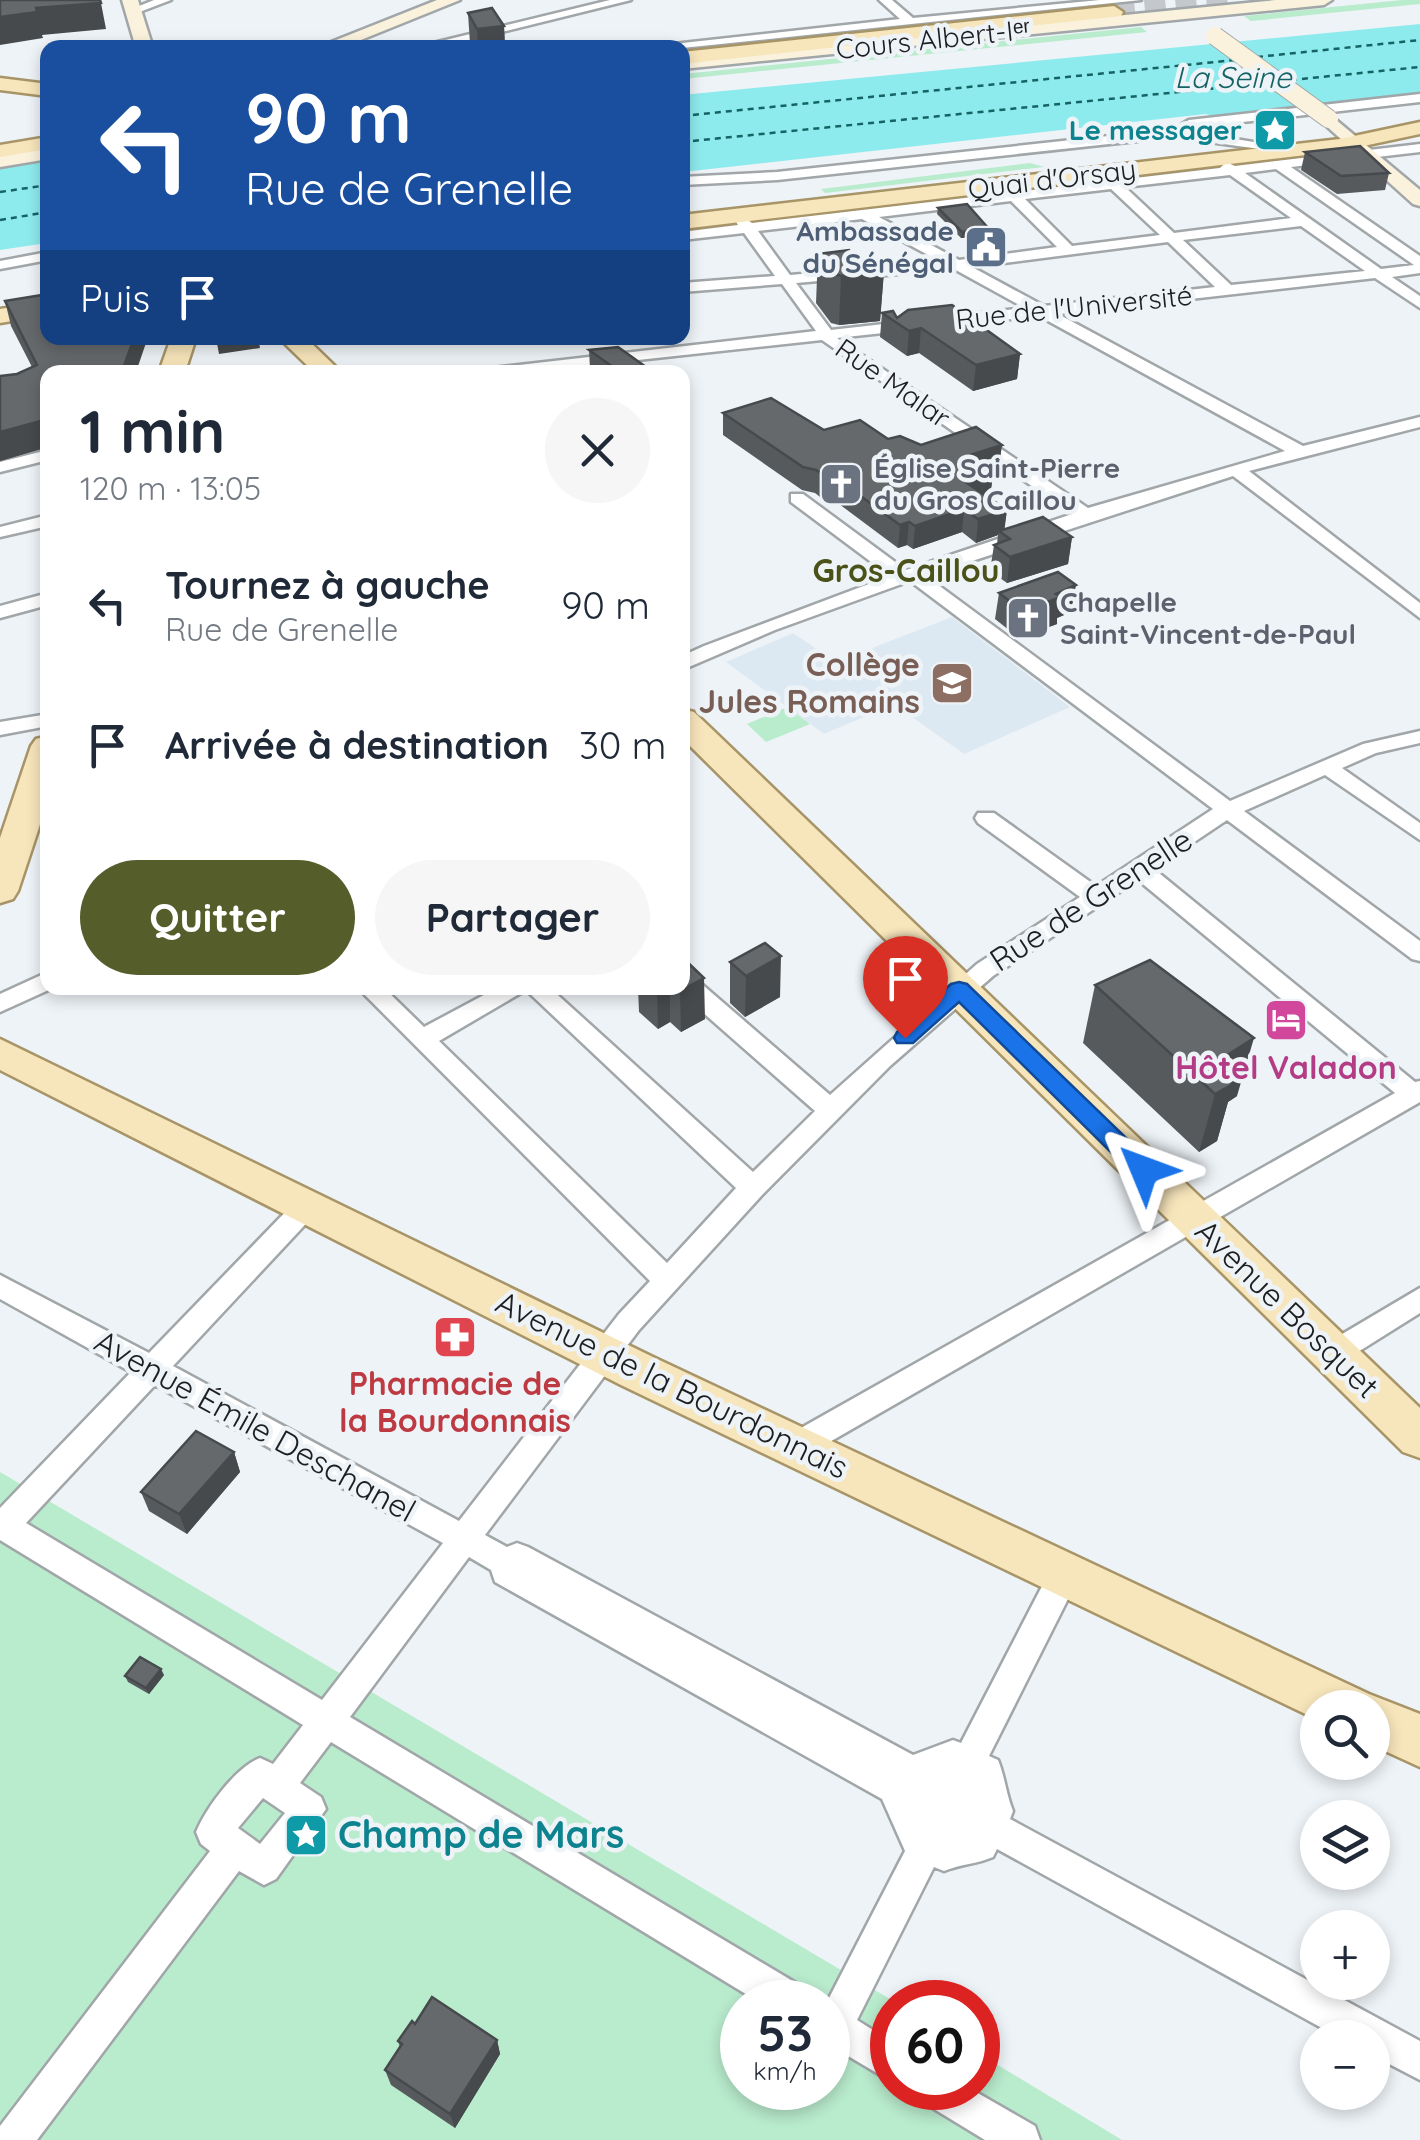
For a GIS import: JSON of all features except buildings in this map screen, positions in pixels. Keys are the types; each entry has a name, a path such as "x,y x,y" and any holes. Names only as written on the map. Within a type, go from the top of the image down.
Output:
{"main road":[{"path":"690,57 1114,12"},
{"path":"690,47 778,50"},
{"path":"690,56 730,47"},
{"path":"0,84 40,89"},
{"path":"0,93 40,97"},
{"name":"Quai d'Orsay","path":"690,222 743,222 1288,158 1364,148 1420,128"},
{"path":"0,153 40,146"},
{"path":"0,304 40,298"},
{"path":"0,316 40,309"},
{"path":"299,345 321,365"},
{"name":"Avenue Bosquet","path":"690,727 1194,1218 1348,1343 1420,1438"},
{"path":"0,891 40,751"},
{"name":"Avenue de la Bourdonnais","path":"0,1053 603,1354 1312,1690"},
{"path":"1390,1727 1420,1741"}],"street":[{"path":"142,40 132,6 165,0"},
{"path":"453,40 625,0"},
{"path":"885,0 910,22"},
{"name":"Cours Albert-Iᵉʳ","path":"690,43 1132,0"},
{"path":"1165,0 1327,117 1420,200"},
{"name":"Cours Albert-Iᵉʳ","path":"778,50 1324,0"},
{"path":"349,40 441,2"},
{"path":"1327,117 1368,118 1380,110 1420,102"},
{"path":"986,151 1010,145 1327,117 1420,102"},
{"path":"690,184 1174,133 1282,145 1288,158 1420,266"},
{"name":"Quai d'Orsay","path":"1364,148 1420,148"},
{"path":"1225,165 1420,304"},
{"name":"Quai d'Orsay","path":"690,234 743,222 864,214 1114,185 1225,165"},
{"path":"1114,185 1227,290"},
{"path":"1015,197 1067,250"},
{"path":"864,214 1299,451"},
{"path":"690,287 957,265 1302,220"},
{"name":"Rue Malar","path":"743,222 825,335 1084,514"},
{"path":"0,265 40,258"},
{"name":"Rue de l'Université","path":"553,365 1378,274 1420,266"},
{"path":"690,660 781,619 1084,514 1299,451 1420,422"},
{"path":"0,466 40,457"},
{"path":"1235,469 1420,612"},
{"path":"797,498 1420,953"},
{"path":"0,532 40,522"},
{"path":"0,612 40,601"},
{"path":"0,729 40,748"},
{"name":"Rue de Grenelle","path":"276,1787 603,1354 830,1109 960,990 1094,896 1229,810 1370,748 1420,737"},
{"path":"1326,767 1420,833"},
{"path":"986,818 1094,896"},
{"path":"796,1446 1416,1092 1138,868"},
{"path":"0,1004 40,984"},
{"path":"690,987 830,1109"},
{"path":"377,995 668,1281"},
{"path":"422,1039 501,995"},
{"path":"544,995 753,1188"},
{"path":"306,1208 2,1525 756,1980"},
{"name":"Avenue Émile Deschanel","path":"0,1286 1420,2061"},
{"path":"1348,1343 1420,1299"},
{"name":"Avenue Émile Deschanel","path":"928,1844 914,1837 910,1814 898,1797 902,1791 506,1572 517,1557 916,1775 920,1768 942,1765 952,1756 968,1764"},
{"path":"850,1994 1065,1573"},
{"path":"928,1844 944,1854 964,1844 980,1846 996,1810 986,1788 986,1772 968,1764"},
{"path":"260,1776 276,1787 308,1809 264,1866 213,1832 260,1776"},
{"path":"13,2140 235,1847"},
{"path":"971,2110 1021,2140"}],"shaded area":[{"name":"Collège Jules Romains","path":"952,617 1070,707 964,754 894,704 824,734 726,662 793,633 836,662"}],"green space":[{"path":"1420,0 1420,4 1251,21 1244,16"},
{"path":"1141,27 1147,32 690,78 690,73"},
{"path":"1030,163 1044,167 825,193 821,189"},
{"path":"787,707 810,724 766,742 747,724"},
{"name":"Champ de Mars","path":"0,1472 870,1987 870,2110 1000,2110 1000,2066 1122,2140 0,2140"}],"water":[{"name":"La Seine","path":"1420,24 1420,96 1217,118 1206,114 690,171 690,94"},
{"path":"40,159 40,244 0,250 0,166"}],"ferry route":[{"path":"1257,57 1420,40"},
{"path":"690,115 1235,60"},
{"path":"1291,80 1420,67"},
{"path":"690,141 1268,83"},
{"path":"0,192 40,186"},
{"path":"0,220 40,213"}],"tunnel":[{"path":"1114,12 1237,0"}],"place":[{"name":"Le messager","path":"1275,130"},
{"name":"Ambassade du Sénégal","path":"986,247"},
{"name":"Église Saint-Pierre du Gros Caillou","path":"841,484"},
{"name":"Chapelle Saint-Vincent-de-Paul","path":"1028,618"},
{"name":"Collège Jules Romains","path":"952,683"},
{"name":"Hôtel Valadon","path":"1286,1020"},
{"name":"Pharmacie de la Bourdonnais","path":"455,1337"},
{"name":"Champ de Mars","path":"306,1835"}],"district":[{"name":"Gros-Caillou","path":"906,571"}],"route":[{"path":"905,1038 959,990 1144,1170"}]}
